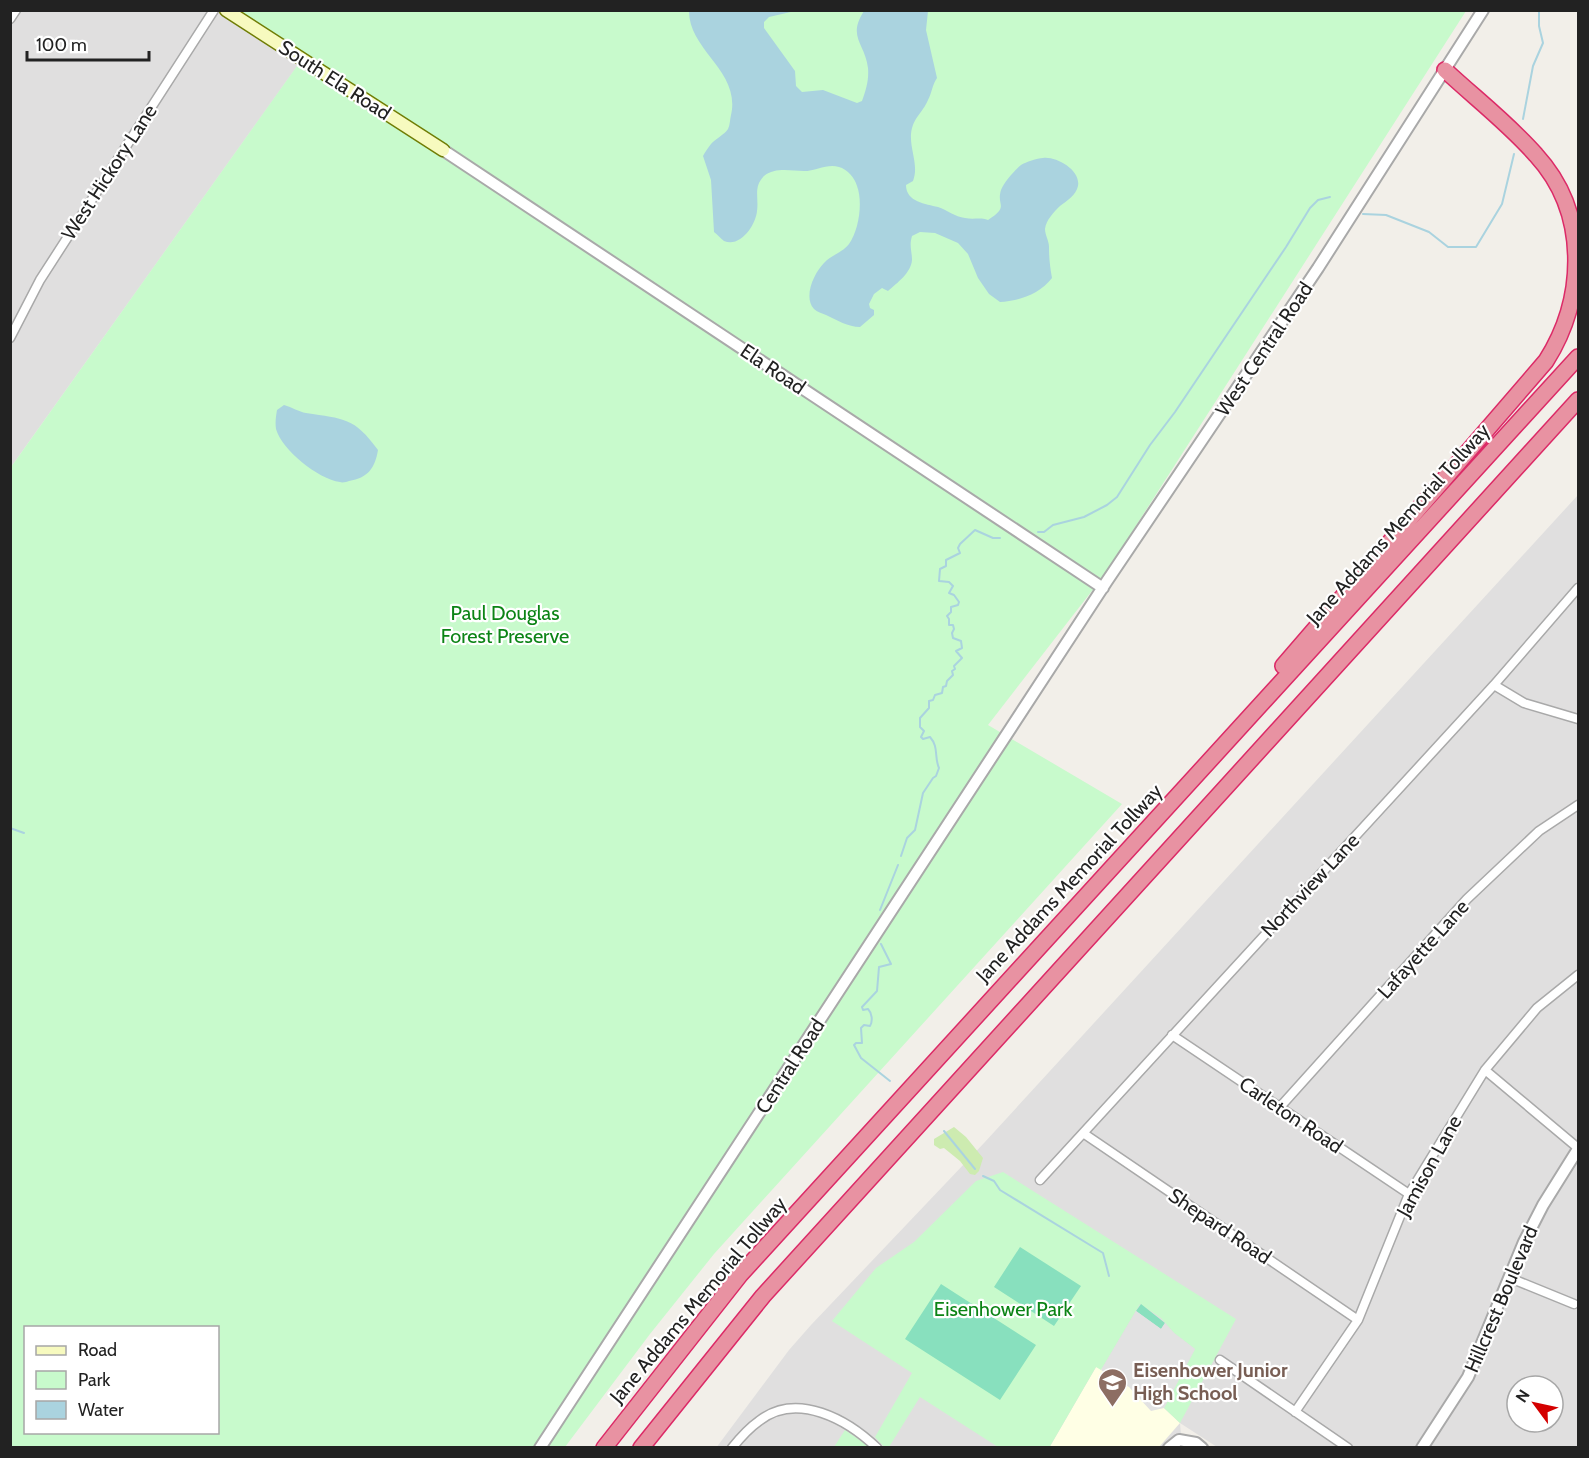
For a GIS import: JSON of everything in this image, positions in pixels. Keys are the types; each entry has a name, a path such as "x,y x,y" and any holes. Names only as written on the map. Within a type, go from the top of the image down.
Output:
{"highway":[{"path":"1183,790 1324,618 1535,375 1553,350 1566,323 1574,295 1577,257 1572,223 1558,187 1538,156 1445,70"},
{"name":"Jane Addams Memorial Tollway","path":"604,1448 740,1275 1578,357"},
{"path":"641,1448 763,1296 1578,400"}],"main road":[{"name":"South Ela Road","path":"226,10 442,150"}],"street":[{"path":"10,19 16,10"},
{"name":"West Hickory Lane","path":"10,338 40,280 214,10"},
{"name":"West Central Road","path":"1040,684 1318,268 1483,10"},
{"name":"Ela Road","path":"442,150 1103,588"},
{"name":"Northview Lane","path":"1040,1180 1494,685 1578,588"},
{"name":"Central Road","path":"540,1448 1040,684"},
{"path":"1494,685 1524,703 1578,719"},
{"name":"Lafayette Lane","path":"1280,1107 1467,899 1539,831 1578,805"},
{"name":"Jamison Lane","path":"1295,1412 1358,1320 1409,1194 1485,1070 1537,1008 1578,975"},
{"name":"Carleton Road","path":"1172,1035 1409,1194"},
{"path":"1485,1070 1578,1149"},
{"name":"Shepard Road","path":"1083,1133 1358,1320"},
{"name":"Hillcrest Boulevard","path":"1422,1448 1468,1377 1543,1205 1578,1149"},
{"path":"1510,1278 1574,1304"},
{"path":"1220,1360 1348,1448"},
{"path":"732,1448 760,1420 781,1411 806,1409 822,1412 843,1421 857,1429 877,1448"},
{"path":"1169,1448 1179,1440 1196,1443 1202,1448"}],"shaded area":[{"path":"11,11 226,11 303,58 11,467"},
{"path":"1578,495 1578,1447 1217,1447 1180,1423 1182,1447 716,1448 789,1350 984,1143"},
{"path":"1136,1311 1161,1329 1165,1323 1195,1349 1164,1408 1151,1411 1129,1387 1101,1370"},
{"name":"Eisenhower Junior High School","path":"1096,1367 1103,1368 1164,1408 1180,1423 1159,1447 1049,1448"}],"green space":[{"name":"Paul Douglas Forest Preserve","path":"226,11 1466,11 1105,574 988,725 1122,804 714,1254 565,1447 11,1448 11,467 302,59"},
{"path":"954,1127 966,1137 983,1158 979,1171 975,1175 970,1174 960,1161 944,1148 940,1149 934,1145 934,1139"},
{"name":"Eisenhower Park","path":"1003,1172 1236,1319 1180,1423 1164,1408 1195,1349 1174,1333 1161,1318 1140,1304 1101,1370 1096,1367 1049,1448 998,1447 920,1397 889,1447 884,1447 875,1437 912,1373 832,1321 876,1268 914,1242 976,1181"},
{"path":"1020,1247 1081,1286 1054,1326 994,1287"},
{"path":"941,1284 1036,1345 1000,1400 905,1339"},
{"path":"1141,1304 1165,1323 1161,1329 1136,1311"},
{"path":"845,1430 870,1447 834,1447"}],"water":[{"path":"689,11 795,11 769,17 764,22 764,28 795,71 796,86 802,92 823,90 857,103 862,101 868,77 866,59 857,34 859,20 864,11 928,11 926,30 937,78 926,105 912,128 915,175 913,181 906,185 907,191 913,199 958,216 988,220 999,212 1002,187 1021,165 1035,159 1048,158 1067,165 1076,175 1078,186 1073,195 1049,219 1046,226 1052,278 1029,296 1000,302 989,294 978,278 968,254 958,243 935,233 920,232 912,236 912,260 909,269 888,291 882,288 874,294 869,304 874,310 874,315 860,327 847,325 815,310 811,304 810,292 820,267 849,244 858,224 860,208 856,183 848,172 835,166 808,171 773,171 764,176 759,184 756,216 746,234 730,242 724,241 714,232 711,180 703,156 711,144 728,129 732,100 729,86 722,73 697,38 691,25"},
{"path":"284,405 355,425 378,450 373,467 366,475 346,482 331,480 312,469 285,446 276,429 277,410"}],"waterway":[{"path":"1523,119 1533,66 1543,43 1539,26 1539,10"},
{"path":"1363,214 1386,215 1429,232 1448,247 1476,247 1502,204 1514,154"},
{"path":"1038,532 1044,532 1053,525 1084,517 1117,497 1310,208 1318,200 1330,197"},
{"path":"901,856 907,838 915,830 923,793 939,768 933,741 930,737 923,739 921,737 924,731 920,727 920,718 929,708 929,701 933,700 935,695 942,693 943,687 953,675 954,666 962,658 956,651 962,648 961,641 953,638 953,625 949,625 947,616 951,612 951,607 958,605 959,602 954,595 949,593 953,586 949,582 939,581 940,569 946,566 946,560 960,553 958,548 960,544 975,530 993,538 1000,538"},
{"path":"10,828 24,833"},
{"path":"880,910 898,865"},
{"path":"881,944 891,964 879,967 877,991 862,1007 863,1010 868,1009 872,1019 871,1024 861,1028 862,1043 854,1045 861,1058 890,1081"},
{"path":"944,1131 975,1169"},
{"path":"983,1176 994,1181 1000,1190 1103,1253 1109,1276"}],"place":[{"name":"Eisenhower Junior High School","path":"1112,1408"}]}
